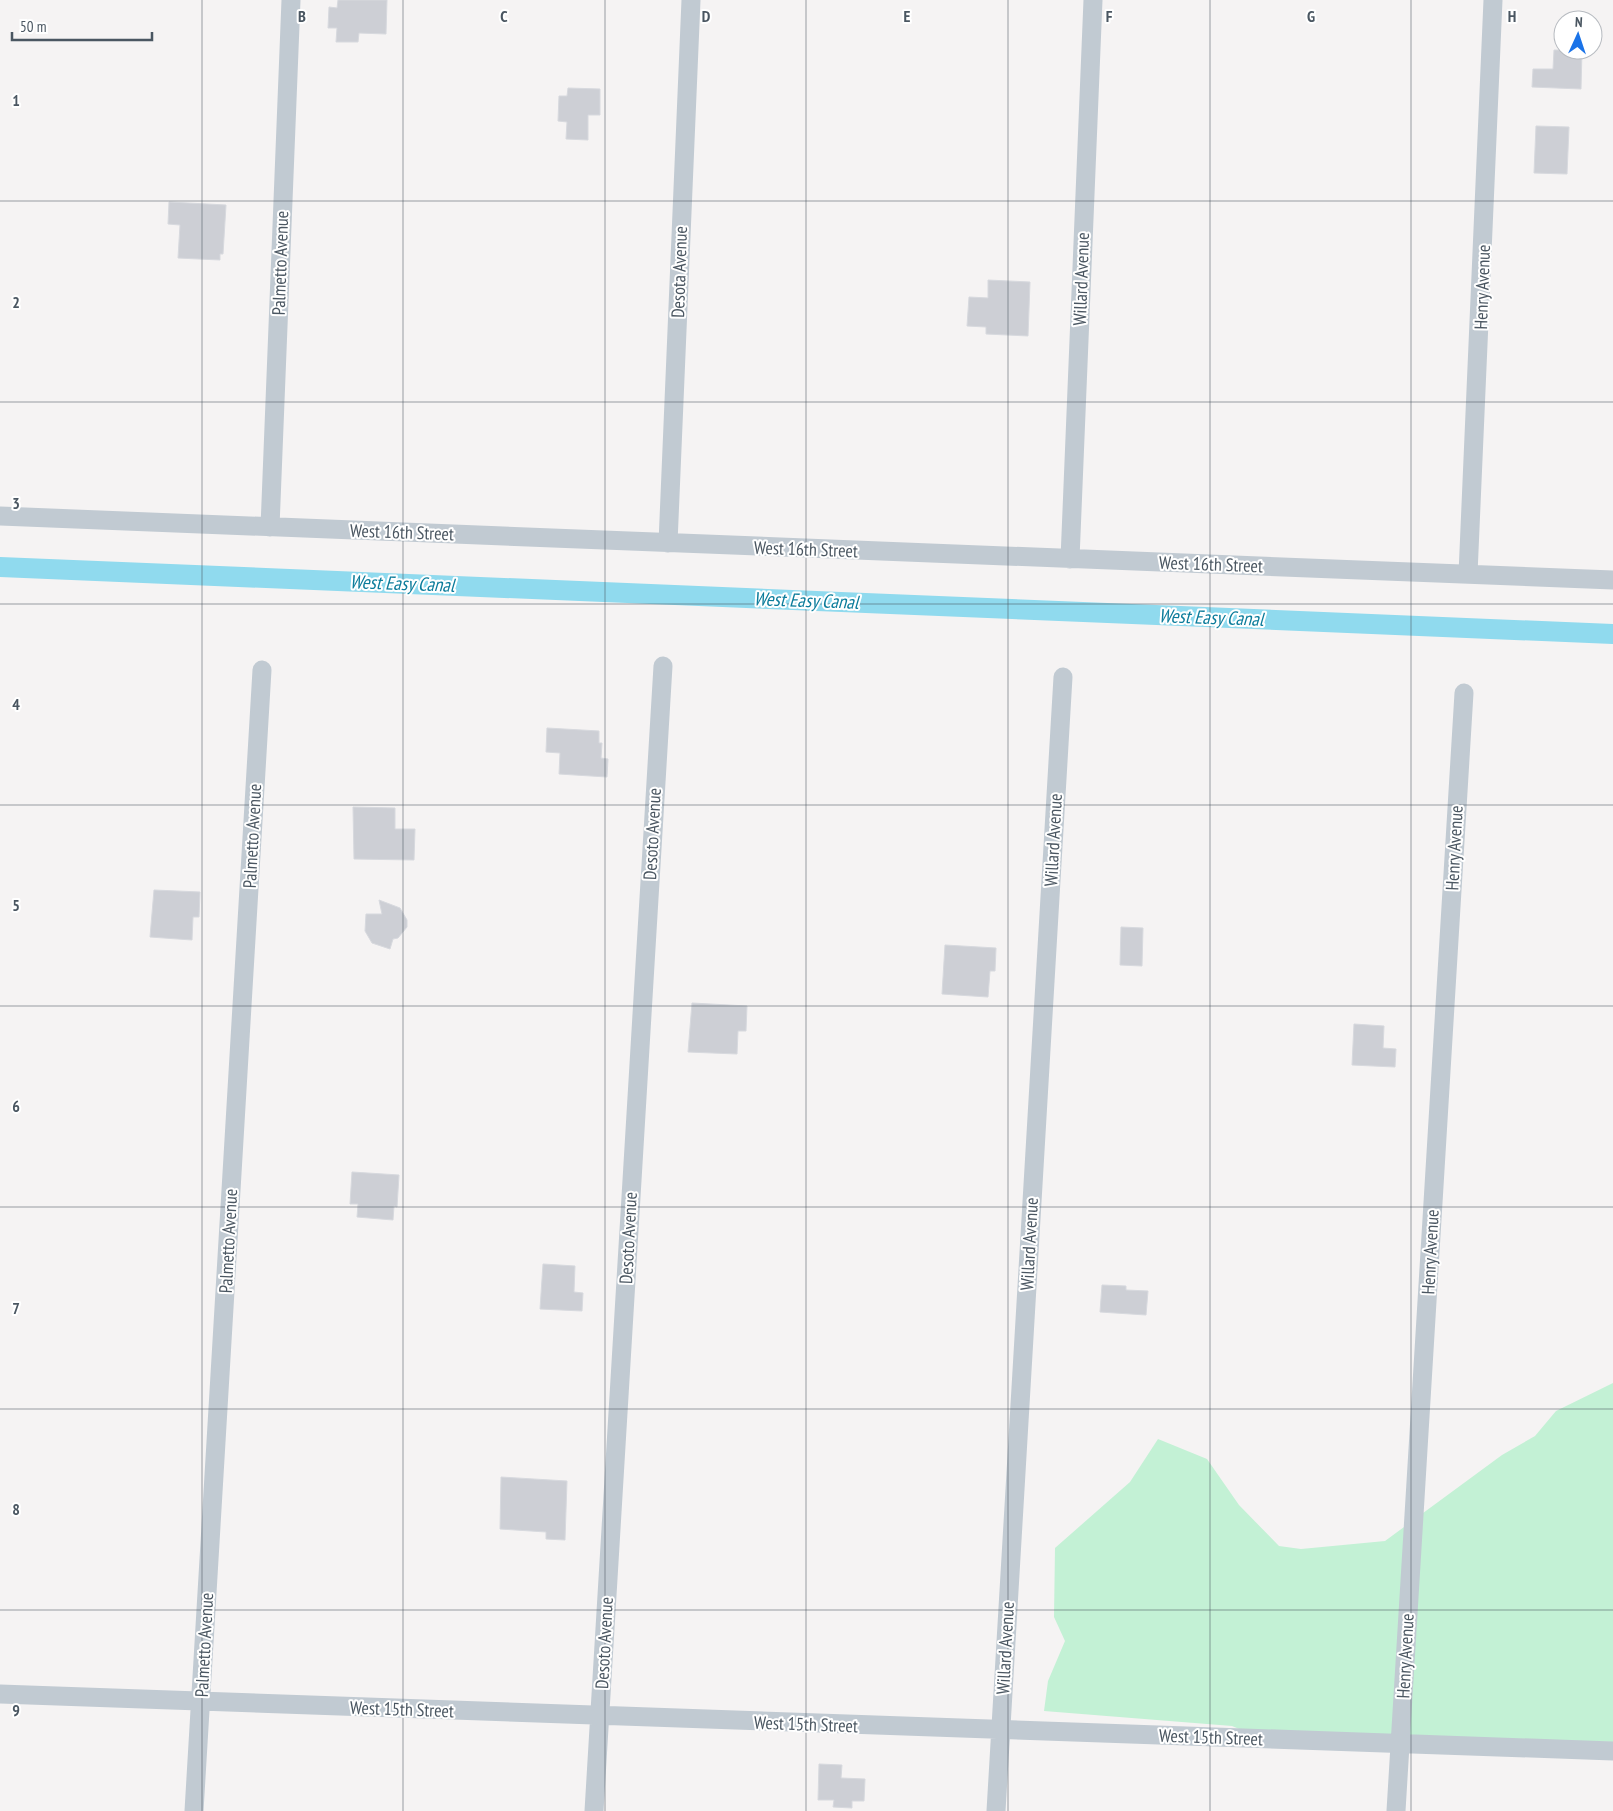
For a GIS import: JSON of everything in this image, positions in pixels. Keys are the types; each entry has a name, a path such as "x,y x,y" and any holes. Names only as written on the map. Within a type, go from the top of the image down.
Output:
{"street":[{"name":"Palmetto Avenue","path":"270,527 291,0"},
{"name":"Desota Avenue","path":"668,543 691,0"},
{"name":"Willard Avenue","path":"1070,559 1093,0"},
{"name":"Henry Avenue","path":"1468,574 1493,0"},
{"name":"West 16th Street","path":"0,516 1613,580"},
{"name":"Desoto Avenue","path":"594,1811 662,666"},
{"name":"Palmetto Avenue","path":"194,1811 262,670"},
{"name":"Willard Avenue","path":"996,1811 1063,677"},
{"name":"Henry Avenue","path":"1396,1811 1464,693"},
{"name":"West 15th Street","path":"0,1694 1613,1751"}],"green space":[{"path":"1613,1383 1613,1742 1244,1731 1232,1726 1044,1711 1048,1681 1065,1641 1054,1617 1055,1548 1130,1482 1158,1439 1207,1459 1239,1505 1279,1546 1301,1549 1385,1541 1502,1455 1535,1436 1556,1411"}],"building":[{"path":"338,0 387,0 386,34 359,33 358,42 336,42 337,28 328,28 329,7 337,8"},
{"path":"1553,60 1582,60 1581,89 1532,87 1533,69 1553,69"},
{"path":"568,88 600,89 600,115 588,115 588,140 566,139 567,122 558,121 559,96 567,96"},
{"path":"1536,126 1569,127 1567,174 1534,173"},
{"path":"169,202 226,205 223,254 220,254 220,260 178,258 180,225 168,224"},
{"path":"988,280 1030,282 1028,336 986,334 986,327 967,326 969,297 988,298"},
{"path":"547,728 599,731 599,743 602,743 601,758 608,759 607,777 559,774 560,753 546,752"},
{"path":"353,807 395,808 395,829 415,829 414,860 354,859"},
{"path":"154,890 200,892 199,917 193,917 192,940 150,937"},
{"path":"379,900 400,908 407,920 407,927 398,938 393,939 390,949 372,943 365,931 366,914 382,914"},
{"path":"1121,927 1143,928 1142,966 1120,965"},
{"path":"945,945 996,948 995,971 990,971 988,997 942,994"},
{"path":"692,1003 747,1006 746,1031 738,1031 737,1054 688,1052"},
{"path":"1354,1024 1384,1026 1383,1048 1396,1049 1395,1067 1352,1065"},
{"path":"352,1172 399,1175 397,1207 394,1206 393,1220 357,1217 358,1204 350,1204"},
{"path":"543,1264 575,1266 574,1292 583,1293 582,1311 540,1309"},
{"path":"1102,1285 1126,1286 1126,1290 1148,1291 1146,1315 1100,1312"},
{"path":"501,1477 567,1481 565,1540 546,1539 546,1532 500,1529"},
{"path":"819,1764 842,1765 841,1778 865,1779 864,1801 852,1801 852,1808 833,1807 834,1800 818,1800"}],"waterway":[{"name":"West Easy Canal","path":"0,567 1613,634"}]}
